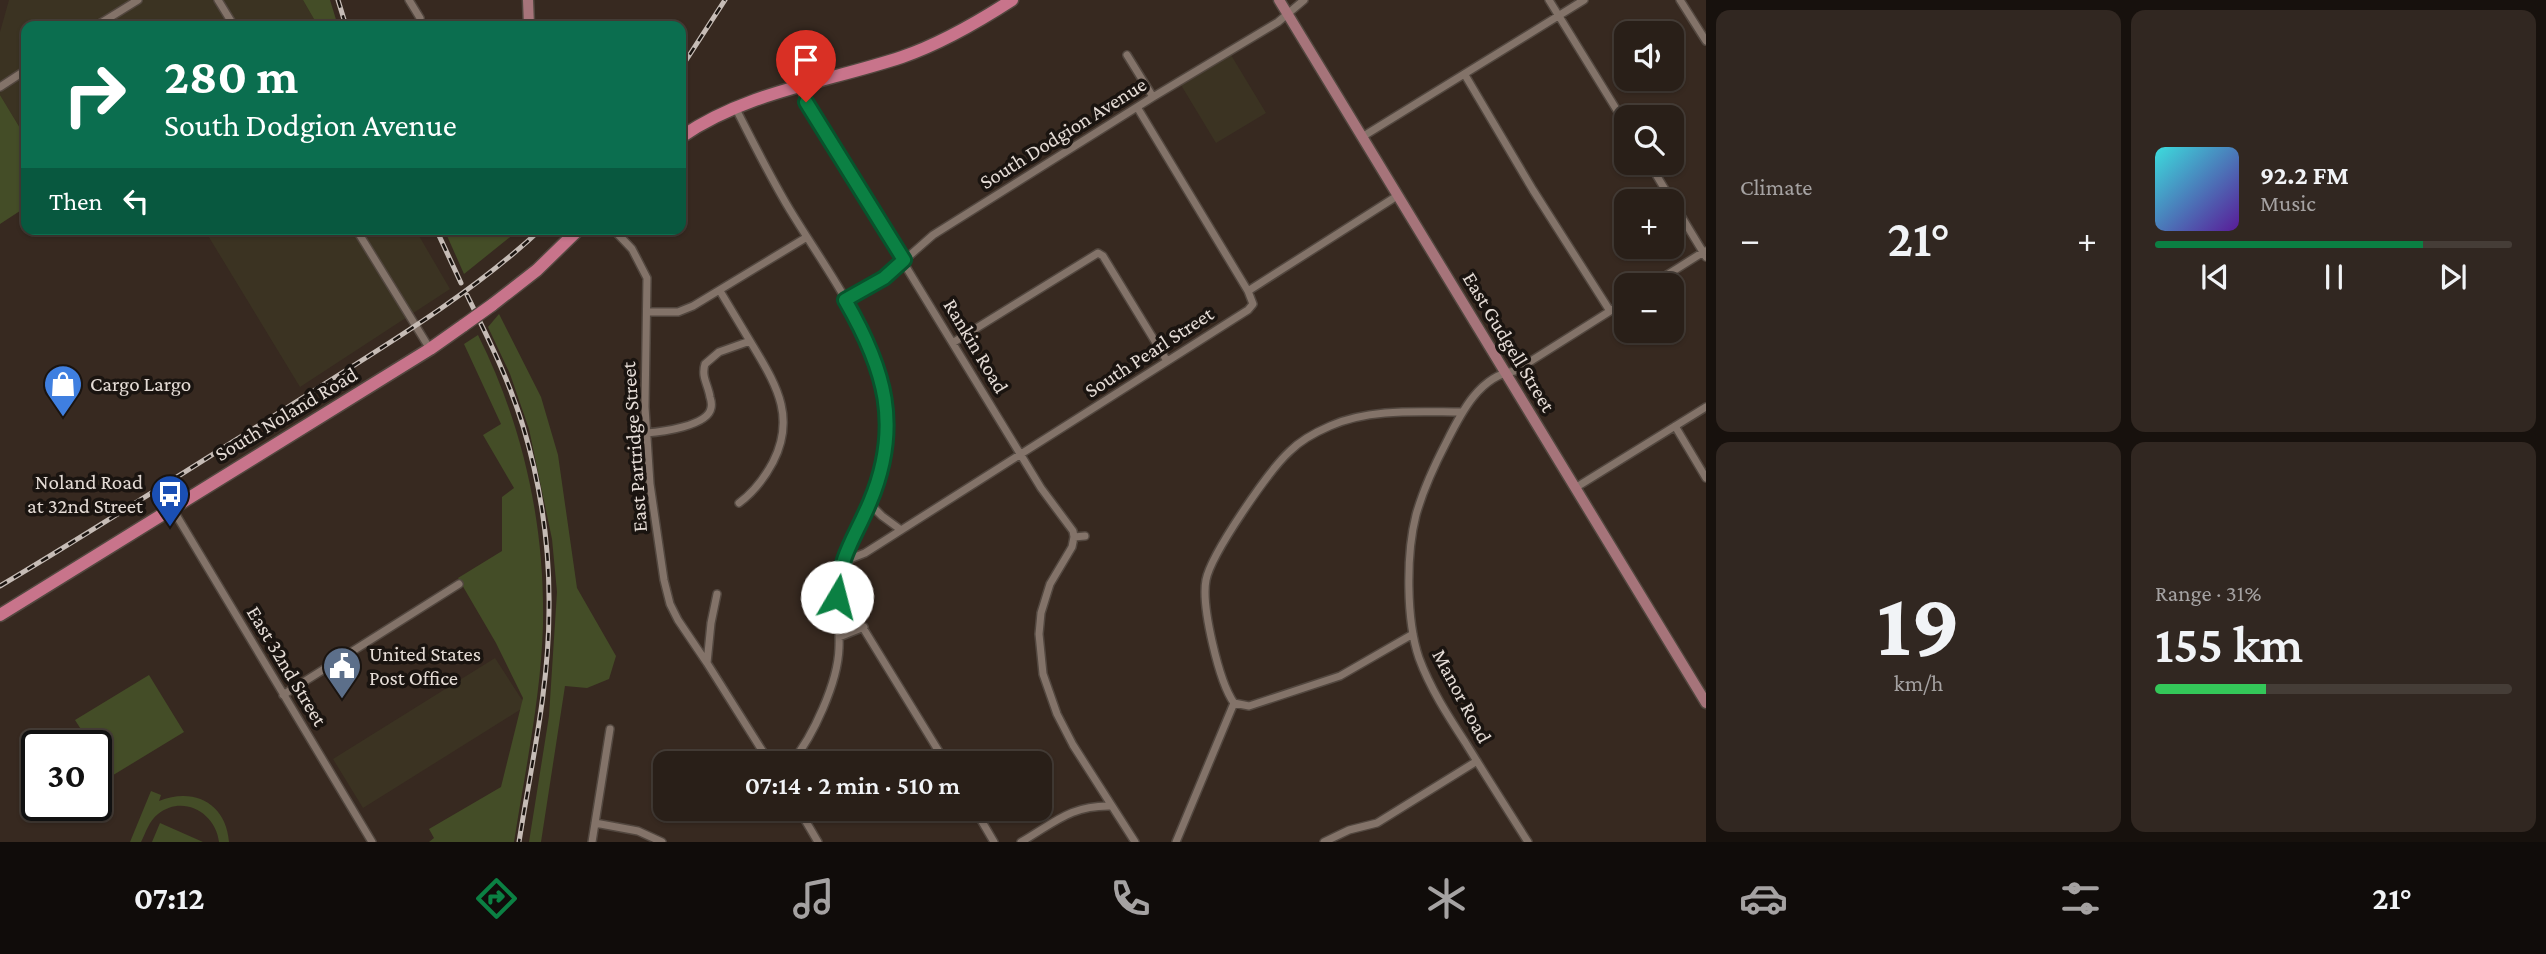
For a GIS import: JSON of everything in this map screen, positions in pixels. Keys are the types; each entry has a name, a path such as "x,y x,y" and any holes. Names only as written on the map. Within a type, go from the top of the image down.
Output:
{"main road":[{"path":"686,133 734,106 904,56 955,32 1012,0"},
{"name":"South Noland Road","path":"0,615 430,349 537,270 573,235"}],"street":[{"path":"104,21 138,0"},
{"path":"218,0 231,21"},
{"path":"409,0 420,19"},
{"path":"528,0 529,21"},
{"name":"East Gudgell Street","path":"1279,0 1706,703"},
{"name":"South Dodgion Avenue","path":"845,300 884,278 933,235 1278,22 1304,0"},
{"path":"1549,0 1614,105"},
{"path":"1362,137 1584,0"},
{"path":"1681,0 1706,41"},
{"path":"1127,55 1153,97"},
{"path":"0,87 21,73"},
{"path":"1465,75 1533,190 1610,311"},
{"name":"Rankin Road","path":"800,85 806,103 1041,488 1073,531 1074,537"},
{"path":"734,106 771,178 864,333 880,372 886,397 888,424 885,451 869,503 842,562 838,587 839,636 835,678 802,751"},
{"path":"1137,107 1248,291 1397,196"},
{"path":"1656,175 1705,253 1671,273"},
{"path":"360,235 430,349"},
{"name":"East Partridge Street","path":"618,235 632,248 647,278 644,354 646,433 650,484 670,604 762,751"},
{"path":"647,312 678,312 720,291 807,237"},
{"path":"954,342 1098,253 1103,256 1167,361"},
{"path":"720,291 780,395 783,426 778,452 765,476 739,503"},
{"name":"South Pearl Street","path":"842,562 865,553 1251,307 1253,300 1248,291"},
{"name":"Manor Road","path":"1528,842 1428,678 1413,634 1410,578 1416,515 1437,462 1462,412 1480,390 1505,372 1515,371 1614,308"},
{"path":"646,433 660,433 687,426 706,416 711,408 710,394 704,377 705,364 719,352 750,341"},
{"path":"1575,488 1706,407"},
{"path":"1413,634 1339,676 1249,706 1234,703 1227,693 1212,642 1205,604 1206,579 1216,554 1276,466 1290,450 1307,437 1352,417 1410,412 1462,412"},
{"path":"1675,426 1706,478"},
{"path":"869,503 901,530"},
{"name":"East 32nd Street","path":"171,507 372,842"},
{"path":"1085,536 1074,537 1072,547 1050,584 1041,613 1039,654 1047,689 1073,745 1135,842"},
{"path":"283,695 459,584"},
{"path":"838,587 939,751"},
{"path":"707,663 717,594"},
{"path":"839,636 864,627"},
{"path":"1176,842 1234,703"},
{"path":"592,842 610,729"},
{"path":"1324,842 1349,830 1377,823 1477,761"},
{"path":"1021,842 1077,808 1111,806"},
{"path":"806,821 818,842"},
{"path":"982,821 994,842"},
{"path":"595,823 638,831 662,842"}],"shaded area":[{"path":"9,0 303,0 315,21 21,21 21,130 0,95 0,32"},
{"path":"1231,55 1266,113 1216,143 1181,85"},
{"path":"208,235 418,235 450,289 300,387"},
{"path":"495,658 526,706 363,808 333,759"}],"green space":[{"path":"303,0 330,0 336,21 315,21"},
{"path":"0,95 21,130 21,210 0,224"},
{"path":"447,235 513,235 464,274"},
{"path":"499,314 541,397 558,455 577,588 616,656 609,679 587,688 565,686 541,842 529,842 549,716 557,592 552,539 529,429 510,374 488,327"},
{"path":"478,335 507,404 528,476 543,587 542,652 514,842 429,842 434,838 429,829 501,787 523,698 496,643 458,578 502,551 502,497 514,488 483,435 501,424 464,344"},
{"path":"149,675 184,732 112,776 112,730 81,730 75,720"},
{"path":"151,791 161,795 159,801 184,796 206,802 222,817 229,842 219,842 217,832 205,815 187,806 178,806 158,814 141,842 130,842"},
{"path":"160,823 203,842 152,842"}],"railway":[{"path":"338,0 344,21"},
{"path":"686,60 725,0"},
{"path":"439,235 461,283"},
{"path":"0,586 398,337 487,275 534,235"},
{"path":"467,295 505,376 523,426 535,471 546,540 549,587 546,668 519,842"}],"place":[{"name":"Cargo Largo","path":"63,418"},
{"name":"Noland Road at 32nd Street","path":"170,528"},
{"name":"United States Post Office","path":"342,700"}],"route":[{"path":"806,102 904,260 884,278 845,300 864,333 880,372 886,397 888,424 879,478 845,552 837,597"}]}
